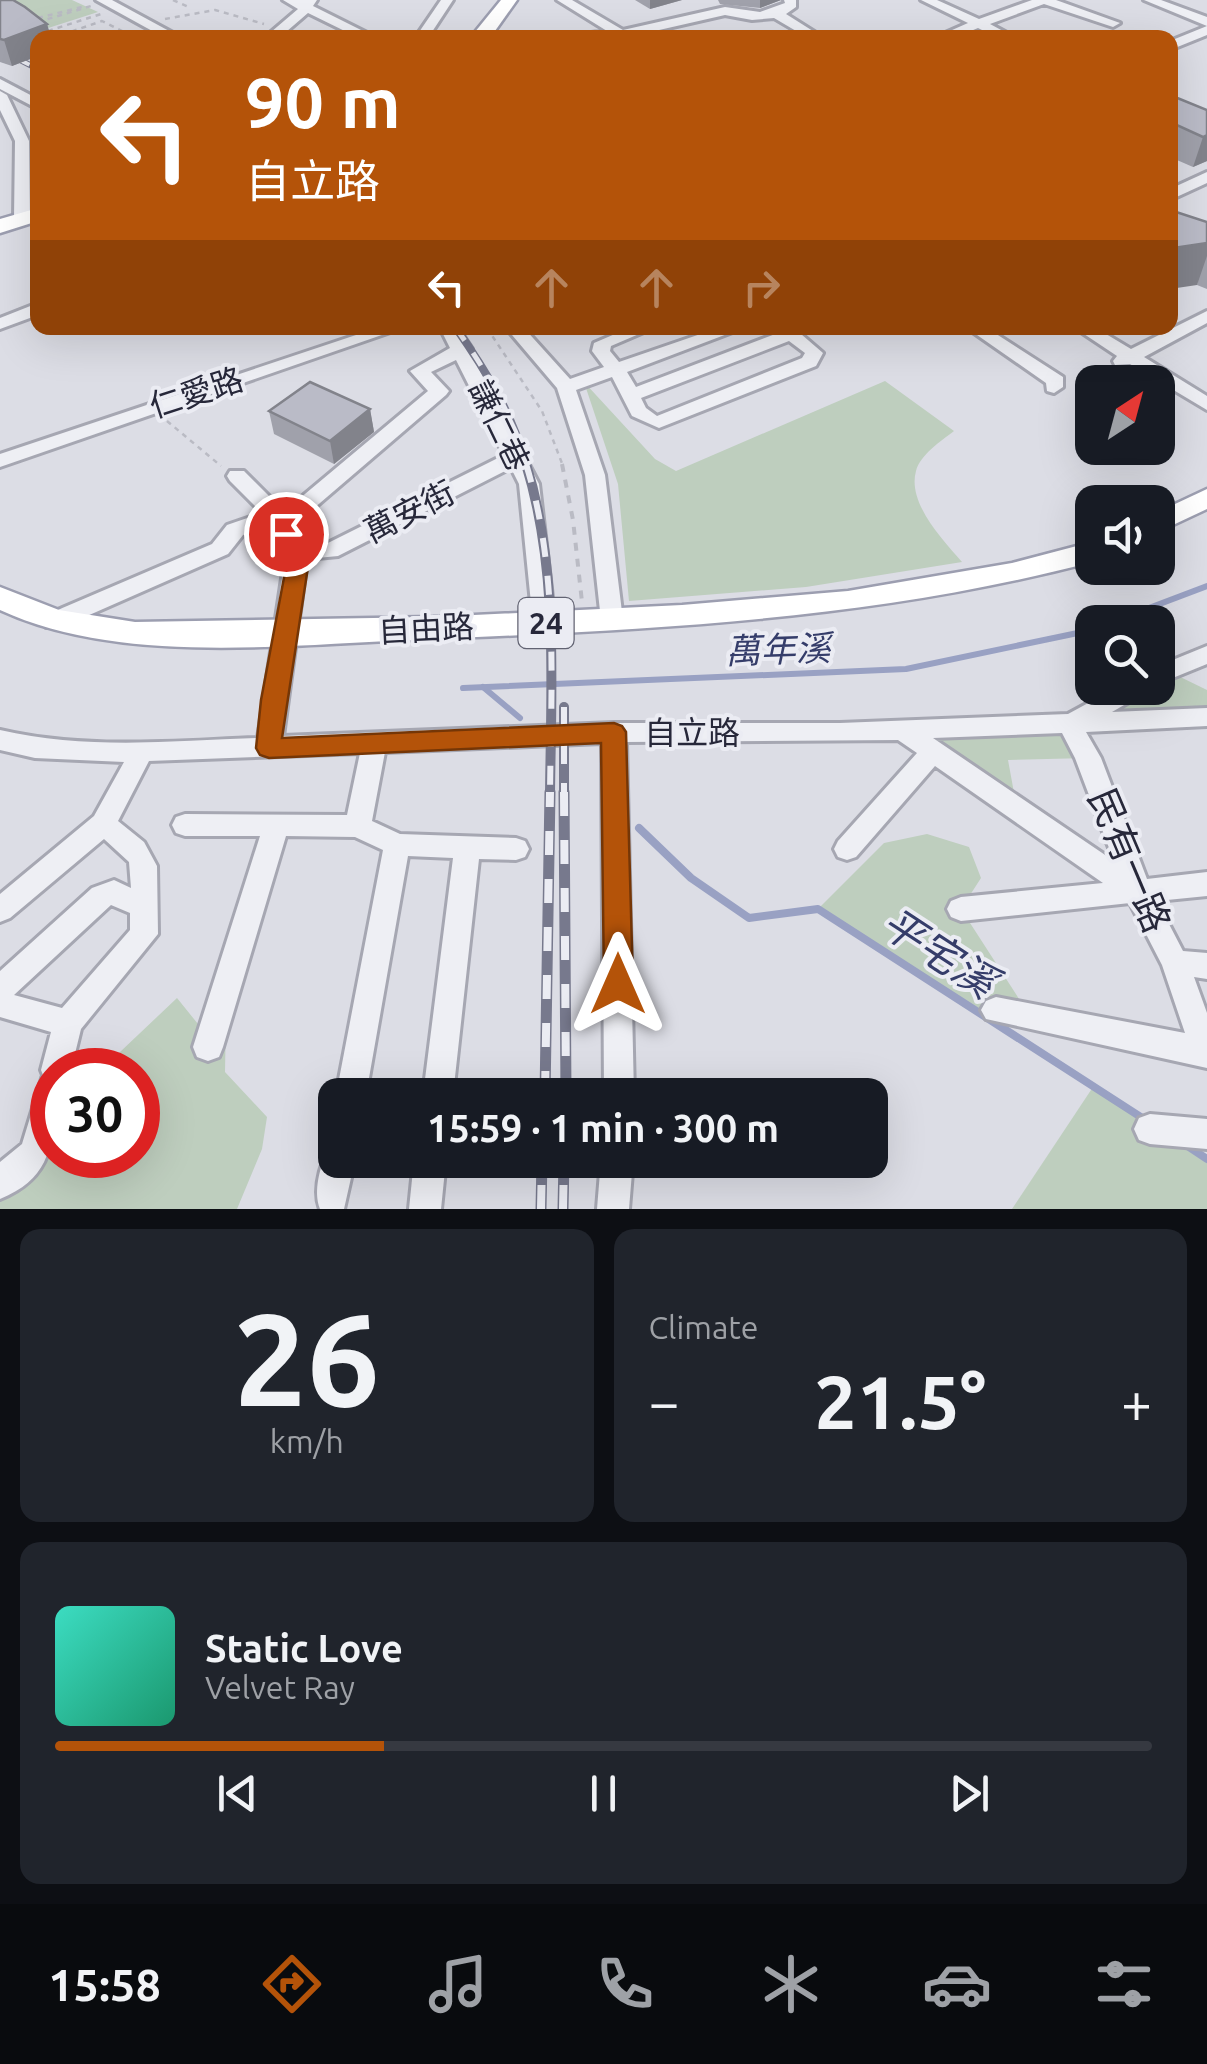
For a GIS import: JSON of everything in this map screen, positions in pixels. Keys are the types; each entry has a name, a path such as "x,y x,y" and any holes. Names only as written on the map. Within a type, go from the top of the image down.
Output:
{"main road":[{"path":"486,30 510,0"},
{"path":"1175,514 1207,498"},
{"name":"自由路","path":"0,598 54,620 112,634 286,634 544,623 816,605 960,582 1075,556"}],"street":[{"path":"289,0 307,3 356,30"},
{"path":"427,30 447,0"},
{"path":"563,0 615,30"},
{"path":"714,0 726,11"},
{"path":"779,15 792,4 790,0"},
{"path":"927,0 993,30"},
{"path":"963,30 1044,0 1113,22"},
{"path":"1150,0 1207,22"},
{"path":"280,30 299,16 307,3"},
{"path":"106,4 160,30"},
{"path":"649,30 726,11 779,15 804,30"},
{"path":"1178,43 1207,30"},
{"path":"0,83 30,100"},
{"path":"0,96 22,141 20,220"},
{"path":"1178,192 1207,177"},
{"path":"1178,192 1207,197"},
{"path":"0,324 30,311"},
{"path":"1178,331 1207,316"},
{"name":"仁愛路","path":"0,461 152,406 371,335"},
{"name":"謙仁巷","path":"454,335 529,484 544,623"},
{"path":"521,335 566,387 595,475 598,620"},
{"path":"624,335 602,343 601,351 642,416 660,422 808,362 814,353 793,335"},
{"path":"566,387 715,335"},
{"path":"629,396 775,335"},
{"path":"987,335 1056,381 1054,386"},
{"path":"1093,335 1124,360 1207,404"},
{"path":"1124,360 1171,335"},
{"name":"謙仁巷","path":"274,516 306,504 439,390 418,371 462,349"},
{"name":"萬安街","path":"297,552 330,551 517,457"},
{"path":"238,476 274,516 297,552 269,748"},
{"path":"54,620 220,549 235,530 274,516"},
{"path":"1175,668 1207,655"},
{"name":"自立路","path":"0,740 35,748 142,752 614,732 840,733 1070,724 1104,705"},
{"path":"1070,724 1207,717"},
{"name":"民有一路","path":"1070,724 1088,758 1139,894 1175,963 1206,1053"},
{"path":"898,728 1139,894"},
{"path":"614,732 619,1078"},
{"path":"358,826 374,742"},
{"path":"0,910 102,824 142,752"},
{"path":"847,849 933,752"},
{"path":"62,1048 68,1023 144,934 147,873 140,851 102,824"},
{"path":"208,1048 277,824"},
{"path":"185,825 358,826 397,845 516,850"},
{"path":"354,1078 397,845"},
{"path":"440,1078 467,848"},
{"path":"961,909 1139,894 1207,884"},
{"path":"0,989 102,896 114,892 144,907"},
{"path":"1175,963 1207,966"},
{"path":"0,1004 68,1023"},
{"path":"996,1010 1206,1053"},
{"path":"1150,1130 1207,1134"},
{"path":"0,1183 30,1157"},
{"path":"332,1198 336,1178"},
{"path":"425,1209 428,1178"},
{"path":"613,1209 616,1178"}],"path":[{"path":"173,0 193,9 217,7 266,30"},
{"path":"35,19 106,4"},
{"path":"49,30 106,4"},
{"path":"28,26 87,7"},
{"path":"492,335 537,403 555,440 598,620"},
{"path":"152,406 188,442 238,476"}],"green space":[{"path":"0,0 72,0 98,12 42,30"},
{"path":"885,381 954,431 922,459 915,483 929,520 962,562 806,587 629,601 618,484 584,382 655,459 676,471"},
{"path":"1175,674 1207,690 1207,717 1071,724 1088,758 1008,760 1017,809 904,745 1064,724 1101,705 1175,705"},
{"path":"927,834 969,847 981,878 961,909 1021,1002 1004,1030 818,909 884,843"},
{"path":"177,998 198,1024 226,1015 225,1072 267,1117 262,1149 237,1209 0,1209 0,1183 30,1144 30,1178 160,1178 160,1048 124,1048"},
{"path":"1093,1087 1207,1159 1207,1209 1012,1209"}],"building":[{"path":"0,0 13,0 47,24 4,40 0,39"},
{"path":"1178,98 1207,110 1207,135 1203,137 1178,126"},
{"path":"1178,213 1207,222 1207,243 1178,247"},
{"path":"310,382 370,409 330,441 269,411"}],"waterway":[{"name":"萬年溪","path":"1157,605 1207,586"},
{"name":"萬年溪","path":"483,687 906,669 1075,634"},
{"name":"萬年溪","path":"463,688 483,687"},
{"name":"平宅溪","path":"483,687 520,718"},
{"name":"平宅溪","path":"639,828 691,878 749,918 818,909 1147,1121"},
{"name":"平宅溪","path":"1183,1143 1207,1159"}],"railway":[{"path":"0,50 30,65"},
{"path":"461,335 498,394 527,466"},
{"path":"526,464 537,504 548,586 552,670 550,795"},
{"path":"564,707 564,792"},
{"path":"545,1078 550,792"},
{"path":"564,792 566,1078"},
{"path":"541,1209 542,1178"},
{"path":"563,1209 564,1178"}],"route":[{"path":"286,534 297,552 297,567 273,700 269,748 614,732 618,984"}]}
